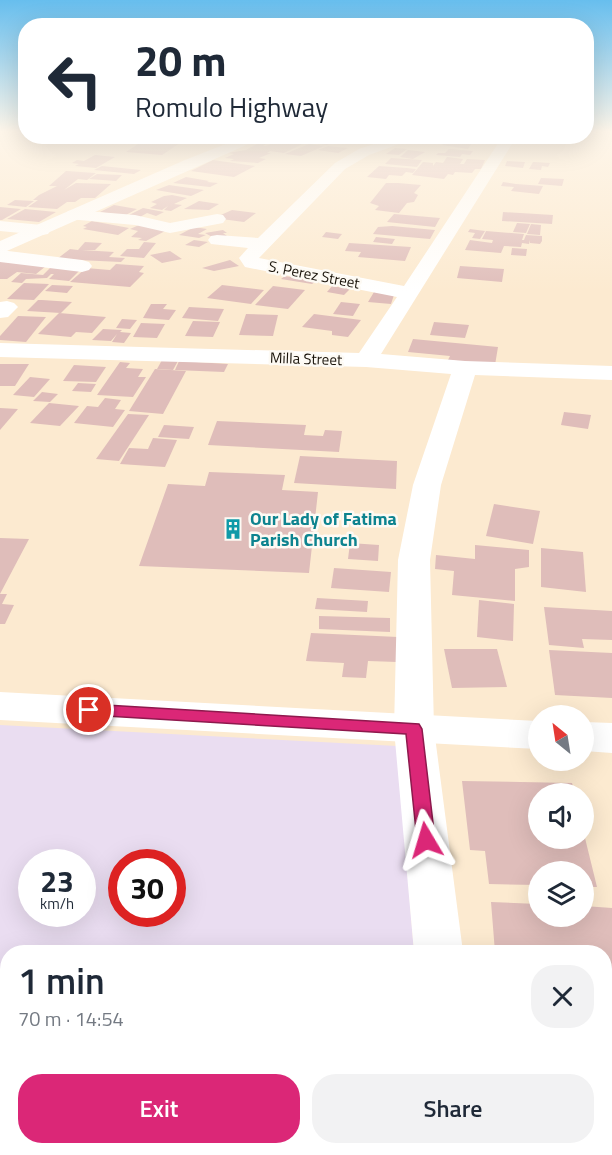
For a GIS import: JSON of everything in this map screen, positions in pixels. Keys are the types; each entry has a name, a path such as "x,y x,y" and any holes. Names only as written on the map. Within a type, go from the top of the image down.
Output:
{"main road":[{"path":"0,248 141,185"},
{"name":"S. Perez Street","path":"321,185 249,258 252,262 410,294"},
{"path":"366,360 480,185"},
{"path":"74,215 135,220 170,228 191,226 217,219"},
{"path":"0,226 42,230"},
{"path":"218,240 262,244"},
{"path":"0,256 82,266"},
{"name":"Milla Street","path":"0,350 366,360 465,368 612,373"},
{"path":"438,945 414,729 414,560 427,485 465,368"},
{"path":"0,705 528,735"},
{"path":"594,737 612,738"}],"shaded area":[{"path":"0,725 397,746 413,945 0,945"}],"building":[{"path":"70,185 64,190 73,185 110,185 95,198 81,198 75,202 67,202 57,209 28,207 38,200 33,200 39,195 57,186 49,186"},
{"path":"169,185 204,190 191,196 156,190"},
{"path":"191,185 214,185 210,187"},
{"path":"384,185 421,185 414,193 418,195 414,202 407,203 399,213 375,210 379,206 370,203"},
{"path":"501,186 543,186 539,194 511,191 514,187"},
{"path":"172,195 187,198 174,204 182,205 171,211 164,210 168,206 162,210 150,208 157,204 151,202"},
{"path":"15,200 34,201 26,207 7,205"},
{"path":"199,201 219,204 209,210 184,209"},
{"path":"114,205 137,209 124,216 100,212"},
{"path":"0,207 21,209 0,220"},
{"path":"143,208 164,212 156,216 147,213 140,217 129,215"},
{"path":"25,209 56,212 39,222 7,219"},
{"path":"232,210 256,213 244,222 214,218"},
{"path":"503,212 553,215 552,224 502,221"},
{"path":"394,214 440,218 435,227 387,222"},
{"path":"92,221 129,228 118,235 83,229 87,227 83,226"},
{"path":"517,223 530,224 526,233 513,232"},
{"path":"531,224 541,225 540,235 527,234"},
{"path":"139,225 169,229 146,241 138,240 142,238 131,237 138,231 130,229"},
{"path":"194,227 207,229 198,234 206,235 199,238 179,235"},
{"path":"378,227 435,230 430,239 373,234"},
{"path":"470,229 485,231 480,239 472,238 475,233 468,232"},
{"path":"223,230 227,236 214,238 205,233"},
{"path":"486,231 524,234 522,240 526,235 542,236 542,241 540,244 530,243 530,240 529,244 522,243 521,247 504,246 501,253 465,250 470,240 492,243 493,240 482,239"},
{"path":"326,232 342,234 338,239 322,237"},
{"path":"376,237 395,239 392,244 373,242"},
{"path":"194,240 208,242 199,247 185,245"},
{"path":"85,242 102,243 95,250 82,250 114,252 109,257 125,258 121,262 57,259 70,249 78,250"},
{"path":"144,242 156,243 144,258 120,256 127,249 139,249"},
{"path":"349,243 411,247 405,261 358,257 361,252 345,251"},
{"path":"512,248 527,249 526,256 511,255"},
{"path":"170,251 182,259 162,263 150,255"},
{"path":"0,258 51,262 36,274 17,272 7,279 0,279"},
{"path":"230,260 239,266 214,271 202,268"},
{"path":"116,264 144,266 139,272 144,273 130,287 70,282 86,268 110,270"},
{"path":"460,266 504,269 502,282 457,278"},
{"path":"51,267 81,269 69,281 49,279 54,274 51,274 47,278 26,279 22,283 11,282 21,273 43,275"},
{"path":"285,276 316,281 312,284 281,279"},
{"path":"24,283 49,284 34,300 7,299"},
{"path":"52,285 73,286 67,293 45,291"},
{"path":"222,285 264,290 251,304 207,298"},
{"path":"273,286 305,290 288,309 255,305"},
{"path":"332,286 350,289 344,295 327,292"},
{"path":"374,292 394,295 391,304 368,302"},
{"path":"38,300 72,302 61,313 27,311"},
{"path":"341,302 360,304 353,316 333,314"},
{"path":"151,304 167,304 163,309 176,310 169,320 143,318"},
{"path":"189,307 224,309 218,321 182,318"},
{"path":"59,313 106,317 92,333 76,332 71,337 38,334"},
{"path":"246,314 278,315 273,336 239,335"},
{"path":"314,314 361,320 348,337 332,335 332,331 302,327"},
{"path":"18,316 46,317 26,342 0,340 0,336"},
{"path":"122,319 137,320 130,329 116,328"},
{"path":"193,321 220,322 213,337 185,336"},
{"path":"434,322 469,325 465,338 430,335"},
{"path":"141,323 165,324 157,338 133,337"},
{"path":"103,329 131,333 124,343 112,342 117,334 111,341 92,340"},
{"path":"413,339 498,347 495,365 448,360 450,356 408,352"},
{"path":"162,360 178,361 173,370 157,369"},
{"path":"179,361 228,364 224,372 175,370"},
{"path":"120,362 130,363 126,368 143,369 138,377 146,377 133,397 97,395"},
{"path":"0,364 29,364 15,386 0,386"},
{"path":"74,365 106,367 96,382 63,381"},
{"path":"155,369 186,371 163,414 129,411"},
{"path":"30,377 50,379 34,397 13,395"},
{"path":"78,383 96,384 91,392 72,391"},
{"path":"42,392 58,394 50,402 33,401"},
{"path":"105,398 121,400 115,409 125,410 113,427 74,423 87,406 98,407"},
{"path":"49,403 79,406 60,426 30,423"},
{"path":"0,408 18,409 0,430"},
{"path":"564,412 591,415 588,429 561,425"},
{"path":"128,414 149,415 119,461 96,459"},
{"path":"217,421 306,425 304,435 323,436 325,430 342,431 339,452 208,445"},
{"path":"164,425 194,427 189,439 158,437"},
{"path":"153,438 177,440 165,467 120,464 129,448 148,449"},
{"path":"300,456 397,461 396,489 294,483"},
{"name":"Our Lady of Fatima Parish Church","path":"209,472 285,475 282,490 318,492 309,573 139,566 168,484 205,486"},
{"path":"494,504 540,511 533,544 486,536"},
{"path":"0,538 29,539 0,594"},
{"path":"350,543 379,545 378,561 348,559"},
{"path":"475,545 529,550 529,567 515,569 515,601 452,595 454,571 435,569 436,555 475,559"},
{"path":"541,548 583,552 586,592 541,587"},
{"path":"334,568 391,572 389,592 331,588"},
{"path":"0,594 7,594 2,604 14,605 5,624 0,624"},
{"path":"317,598 368,601 367,612 315,609"},
{"path":"479,600 514,604 513,641 477,637"},
{"path":"544,607 612,611 612,640 582,639 584,648 549,645"},
{"path":"319,616 390,618 390,632 319,629"},
{"path":"311,633 398,637 397,662 368,661 366,678 342,677 344,663 306,661"},
{"path":"444,649 497,649 507,687 452,688"},
{"path":"549,650 612,653 612,698 555,695"},
{"path":"462,781 572,783 528,783 528,849 588,849 591,861 528,861 528,885 489,884 485,851 470,850"},
{"path":"491,902 528,904 528,927 594,927 594,907 612,908 612,945 494,945"}],"place":[{"name":"Our Lady of Fatima Parish Church","path":"233,529"}],"route":[{"path":"89,710 174,713 414,729 426,840"}]}
